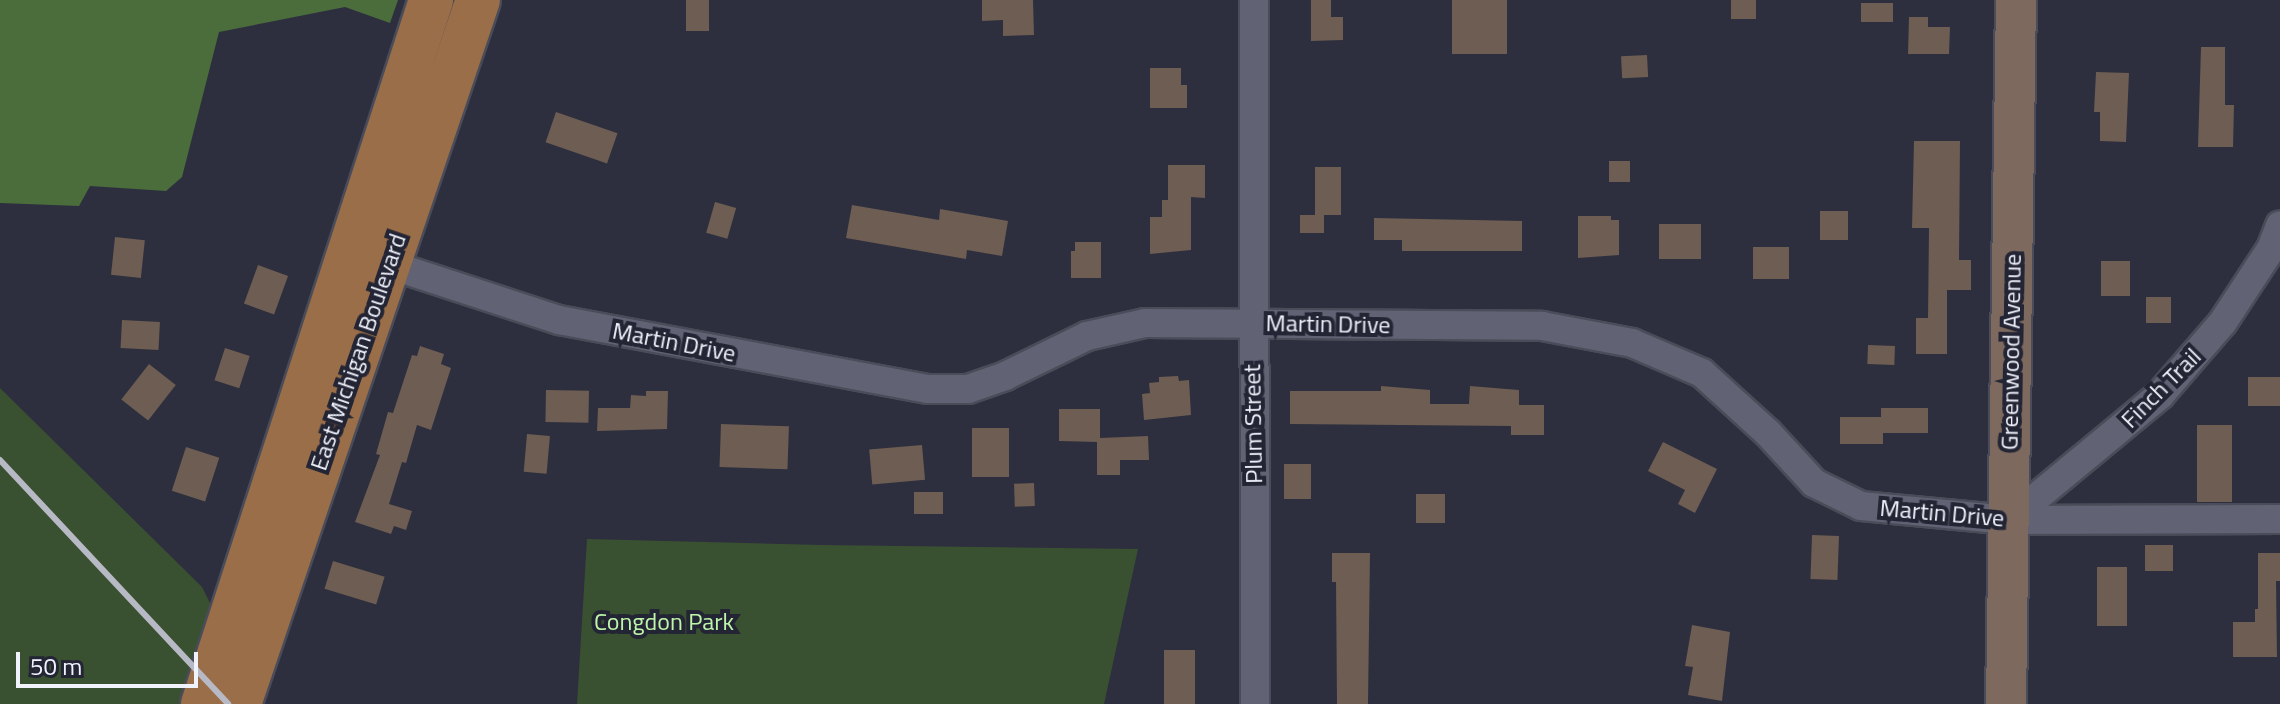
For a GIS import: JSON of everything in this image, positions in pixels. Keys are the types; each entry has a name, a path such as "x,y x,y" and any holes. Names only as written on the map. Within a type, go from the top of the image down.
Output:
{"main road":[{"name":"East Michigan Boulevard","path":"239,704 368,258 431,0"},
{"name":"East Michigan Boulevard","path":"203,704 368,258 478,0"}],"street":[{"name":"Plum Street","path":"1254,0 1252,323 1255,704"},
{"name":"Greenwood Avenue","path":"2006,704 2016,0"},
{"name":"Finch Trail","path":"2009,520 2160,395 2223,322 2271,249 2280,226"},
{"name":"Martin Drive","path":"368,258 559,320 928,389 968,389 1005,376 1087,336 1145,323 1542,326 1632,343 1702,373 1768,433 1814,483 1861,506 2009,520 2280,519"}],"green space":[{"path":"0,0 398,0 390,23 345,7 219,32 182,177 166,191 90,186 79,206 0,203"},
{"path":"0,388 202,587 260,704 0,704"},
{"name":"Congdon Park","path":"587,539 1138,549 1104,704 577,704"}],"building":[{"path":"686,0 709,0 709,31 686,31"},
{"path":"982,0 1033,0 1034,35 1003,36 1003,20 982,21"},
{"path":"1311,0 1331,0 1331,17 1343,17 1343,40 1311,41"},
{"path":"1452,0 1507,0 1507,54 1452,54"},
{"path":"1731,0 1756,0 1756,19 1731,19"},
{"path":"1861,3 1893,3 1893,22 1861,22"},
{"path":"1909,17 1928,17 1928,27 1950,27 1949,54 1908,54"},
{"path":"2201,47 2225,47 2225,105 2234,105 2233,147 2198,147"},
{"path":"1647,55 1648,77 1622,78 1621,56"},
{"path":"1150,68 1181,68 1181,85 1187,85 1187,108 1150,108"},
{"path":"2096,72 2129,73 2126,142 2100,141 2100,112 2094,112"},
{"path":"556,112 617,133 607,163 546,142"},
{"path":"1914,141 1960,141 1959,260 1971,260 1971,290 1947,290 1947,354 1916,354 1916,318 1928,318 1929,228 1912,228"},
{"path":"1609,161 1630,161 1630,182 1609,182"},
{"path":"1168,165 1205,165 1205,198 1191,197 1191,250 1150,254 1150,217 1162,217 1162,200 1168,200"},
{"path":"1315,167 1341,167 1341,215 1324,215 1324,233 1300,233 1300,215 1315,215"},
{"path":"715,202 736,208 727,239 706,233"},
{"path":"852,205 939,220 940,209 1008,221 1002,256 967,250 966,259 846,238"},
{"path":"1820,211 1848,211 1848,240 1820,240"},
{"path":"1578,216 1611,216 1611,220 1619,220 1619,255 1578,258"},
{"path":"1374,218 1522,221 1522,251 1402,251 1402,240 1374,240"},
{"path":"1659,224 1701,224 1701,259 1659,259"},
{"path":"115,237 145,240 141,278 111,275"},
{"path":"1075,242 1101,242 1101,278 1071,278 1071,251 1075,251"},
{"path":"1753,247 1789,247 1789,279 1753,279"},
{"path":"2101,261 2130,261 2130,296 2101,296"},
{"path":"258,265 288,276 274,314 244,304"},
{"path":"2146,297 2171,297 2171,323 2146,323"},
{"path":"122,320 160,322 158,350 121,348"},
{"path":"1868,345 1895,346 1894,365 1867,364"},
{"path":"420,346 444,354 441,364 451,368 431,430 417,425 406,463 402,462 389,504 412,511 406,530 394,526 391,534 355,522 380,455 376,454 388,412 393,413 412,355 417,356"},
{"path":"225,348 250,356 239,388 214,380"},
{"path":"149,364 176,385 148,420 121,399"},
{"path":"1178,376 1179,381 1189,380 1191,415 1144,420 1142,394 1150,393 1149,383 1159,382 1159,377"},
{"path":"2248,377 2280,377 2280,406 2248,406"},
{"path":"1381,386 1430,390 1430,404 1469,404 1470,386 1519,390 1519,405 1544,405 1544,435 1511,435 1511,426 1290,424 1290,391 1381,391"},
{"path":"546,390 589,391 588,423 545,422"},
{"path":"646,391 668,391 667,429 597,431 598,408 630,408 631,395 646,396"},
{"path":"1881,408 1928,408 1928,433 1883,433 1883,444 1840,444 1840,417 1881,417"},
{"path":"1059,409 1100,409 1100,438 1148,436 1149,460 1120,460 1120,475 1097,475 1097,442 1059,441"},
{"path":"721,424 789,426 787,469 719,467"},
{"path":"2197,425 2232,425 2232,502 2197,502"},
{"path":"972,428 1009,428 1009,477 972,477"},
{"path":"527,434 550,436 547,474 524,472"},
{"path":"1663,442 1717,469 1695,513 1678,504 1685,490 1648,471"},
{"path":"922,445 925,480 872,484 869,450"},
{"path":"186,447 219,458 205,502 172,491"},
{"path":"1284,464 1311,464 1311,499 1284,499"},
{"path":"1034,483 1035,506 1015,507 1014,484"},
{"path":"914,492 943,492 943,514 914,514"},
{"path":"1416,494 1445,494 1445,523 1416,523"},
{"path":"1812,535 1839,536 1837,580 1810,579"},
{"path":"2145,545 2173,545 2173,571 2145,571"},
{"path":"1332,553 1370,553 1368,704 1337,704 1336,582 1332,582"},
{"path":"2258,553 2280,553 2280,581 2276,581 2277,657 2233,657 2233,622 2255,622 2255,609 2258,609"},
{"path":"333,561 385,577 376,605 325,589"},
{"path":"2097,567 2127,567 2127,626 2097,626"},
{"path":"1692,625 1730,632 1722,701 1688,695 1693,667 1685,666"},
{"path":"1164,650 1195,650 1195,704 1164,704"}],"railway":[{"path":"0,460 228,704"}]}
